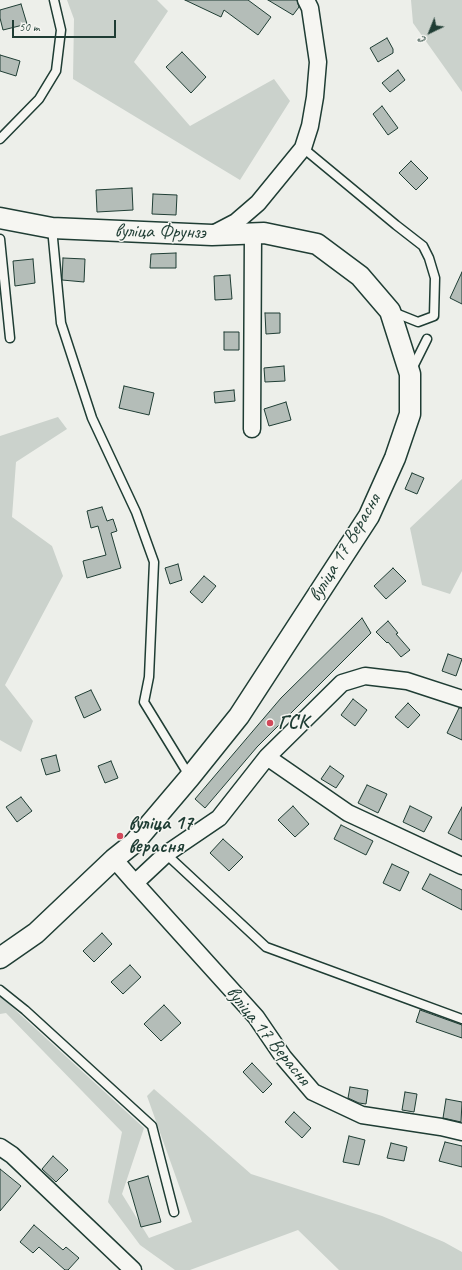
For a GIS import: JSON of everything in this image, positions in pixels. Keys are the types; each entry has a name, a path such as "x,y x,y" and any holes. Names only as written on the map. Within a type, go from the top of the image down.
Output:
{"street":[{"name":"вуліца Фрунзэ","path":"0,218 52,228 212,235 236,222 258,203 303,148 310,126 314,104 318,62 310,8 306,0"},
{"path":"252,430 253,233"},
{"name":"вуліца 17 Верасня","path":"0,958 36,933 114,859 134,843 239,716 369,516 395,458 410,414 410,374 390,311 360,276 317,244 264,233 212,235"},
{"path":"135,883 166,854 219,818 267,757 342,683 365,676 407,681 462,699"},
{"path":"267,757 348,813 462,866"},
{"name":"вуліца 17 Верасня","path":"114,859 256,1017 284,1058 313,1092 362,1115 441,1127 462,1132"},
{"path":"0,1147 12,1155 133,1270"}],"lane":[{"path":"0,139 39,99 56,71 61,30 54,0"},
{"path":"303,148 423,246 429,258 435,278 434,316 418,322 390,311"},
{"path":"52,228 62,322 92,418 136,512 154,562 150,677 144,702 190,777"},
{"path":"0,239 10,338"},
{"path":"410,374 427,339"},
{"path":"166,854 266,947 462,1020"},
{"path":"0,990 25,1010 152,1126 174,1212"}],"shaded area":[{"path":"67,0 157,0 168,11 134,62 190,126 274,79 290,101 240,180 73,79 74,19"},
{"path":"411,0 462,0 462,92 413,23"},
{"path":"58,417 67,429 16,462 12,517 52,546 63,576 5,685 33,721 21,752 0,740 0,436"},
{"path":"462,479 462,571 450,594 422,585 410,528"},
{"path":"0,996 144,1128 122,1194 149,1238 192,1222 147,1096 154,1089 251,1174 382,1216 444,1242 462,1252 462,1270 339,1270 298,1230 190,1270 175,1270 140,1245 108,1202 122,1132 6,1013 0,1014"}],"building":[{"path":"185,0 248,0 271,17 258,35 224,10 221,17"},
{"path":"268,0 297,0 299,7 293,15"},
{"path":"21,4 27,24 3,30 0,10"},
{"path":"387,38 393,49 393,53 378,62 370,48"},
{"path":"182,52 206,77 191,93 166,67"},
{"path":"0,55 20,61 16,76 0,71"},
{"path":"398,70 405,80 390,92 382,83"},
{"path":"382,106 398,128 388,135 373,114"},
{"path":"411,161 428,178 416,190 399,173"},
{"path":"132,188 133,210 97,212 96,190"},
{"path":"153,194 177,195 176,215 152,214"},
{"path":"176,253 176,268 150,268 151,254"},
{"path":"63,258 85,259 84,282 62,280"},
{"path":"33,259 35,283 15,286 13,261"},
{"path":"462,272 462,304 450,298"},
{"path":"230,275 232,299 215,300 214,276"},
{"path":"265,313 280,313 280,333 266,334"},
{"path":"224,332 239,332 239,350 224,350"},
{"path":"284,366 285,381 265,382 264,368"},
{"path":"124,386 154,393 149,415 119,408"},
{"path":"234,390 235,401 215,403 214,392"},
{"path":"286,402 291,420 269,426 264,409"},
{"path":"412,473 424,478 417,494 405,489"},
{"path":"102,507 107,521 113,519 117,531 111,533 121,568 87,578 83,561 106,555 98,526 91,528 87,511"},
{"path":"178,564 182,580 170,584 165,568"},
{"path":"393,568 406,581 386,599 374,586"},
{"path":"204,576 216,586 202,603 190,592"},
{"name":"ГСК","path":"362,618 371,633 257,747 205,808 195,799 281,698"},
{"path":"388,621 398,633 396,634 410,650 401,657 388,642 387,643 376,632"},
{"path":"448,654 462,659 456,676 442,671"},
{"path":"91,690 101,710 84,718 75,697"},
{"path":"353,699 367,710 355,726 341,715"},
{"path":"408,703 420,715 408,728 395,717"},
{"path":"459,708 462,708 462,740 447,733"},
{"path":"56,755 60,771 46,775 41,759"},
{"path":"111,761 118,778 105,783 98,766"},
{"path":"330,766 344,776 336,788 321,779"},
{"path":"367,785 387,794 378,813 358,803"},
{"path":"21,797 32,811 17,822 6,807"},
{"path":"293,806 309,824 295,837 278,820"},
{"path":"410,806 432,817 424,832 403,822"},
{"path":"462,807 462,840 448,833"},
{"path":"341,825 373,841 366,855 334,839"},
{"path":"223,839 243,857 229,871 210,853"},
{"path":"392,864 409,872 400,891 383,883"},
{"path":"430,874 462,890 462,910 422,889"},
{"path":"102,933 112,944 94,962 83,951"},
{"path":"130,965 141,977 123,994 111,982"},
{"path":"164,1005 181,1023 161,1041 144,1024"},
{"path":"420,1010 462,1025 462,1038 416,1022"},
{"path":"252,1063 272,1084 263,1093 243,1072"},
{"path":"350,1087 368,1090 366,1104 359,1103 348,1098"},
{"path":"405,1092 417,1094 414,1112 402,1110"},
{"path":"446,1099 462,1102 461,1122 443,1118"},
{"path":"294,1112 311,1128 302,1138 285,1122"},
{"path":"349,1136 365,1140 359,1165 343,1162"},
{"path":"445,1142 462,1146 462,1167 439,1161"},
{"path":"391,1143 407,1147 404,1161 387,1158"},
{"path":"53,1156 68,1170 56,1182 42,1169"},
{"path":"0,1169 21,1186 0,1211"},
{"path":"148,1176 161,1222 141,1227 128,1182"},
{"path":"34,1225 63,1250 66,1247 79,1258 68,1270 65,1270 39,1247 33,1253 20,1242"}],"place":[{"name":"ГСК","path":"270,723"},
{"name":"вуліца 17 верасня","path":"120,836"}]}
